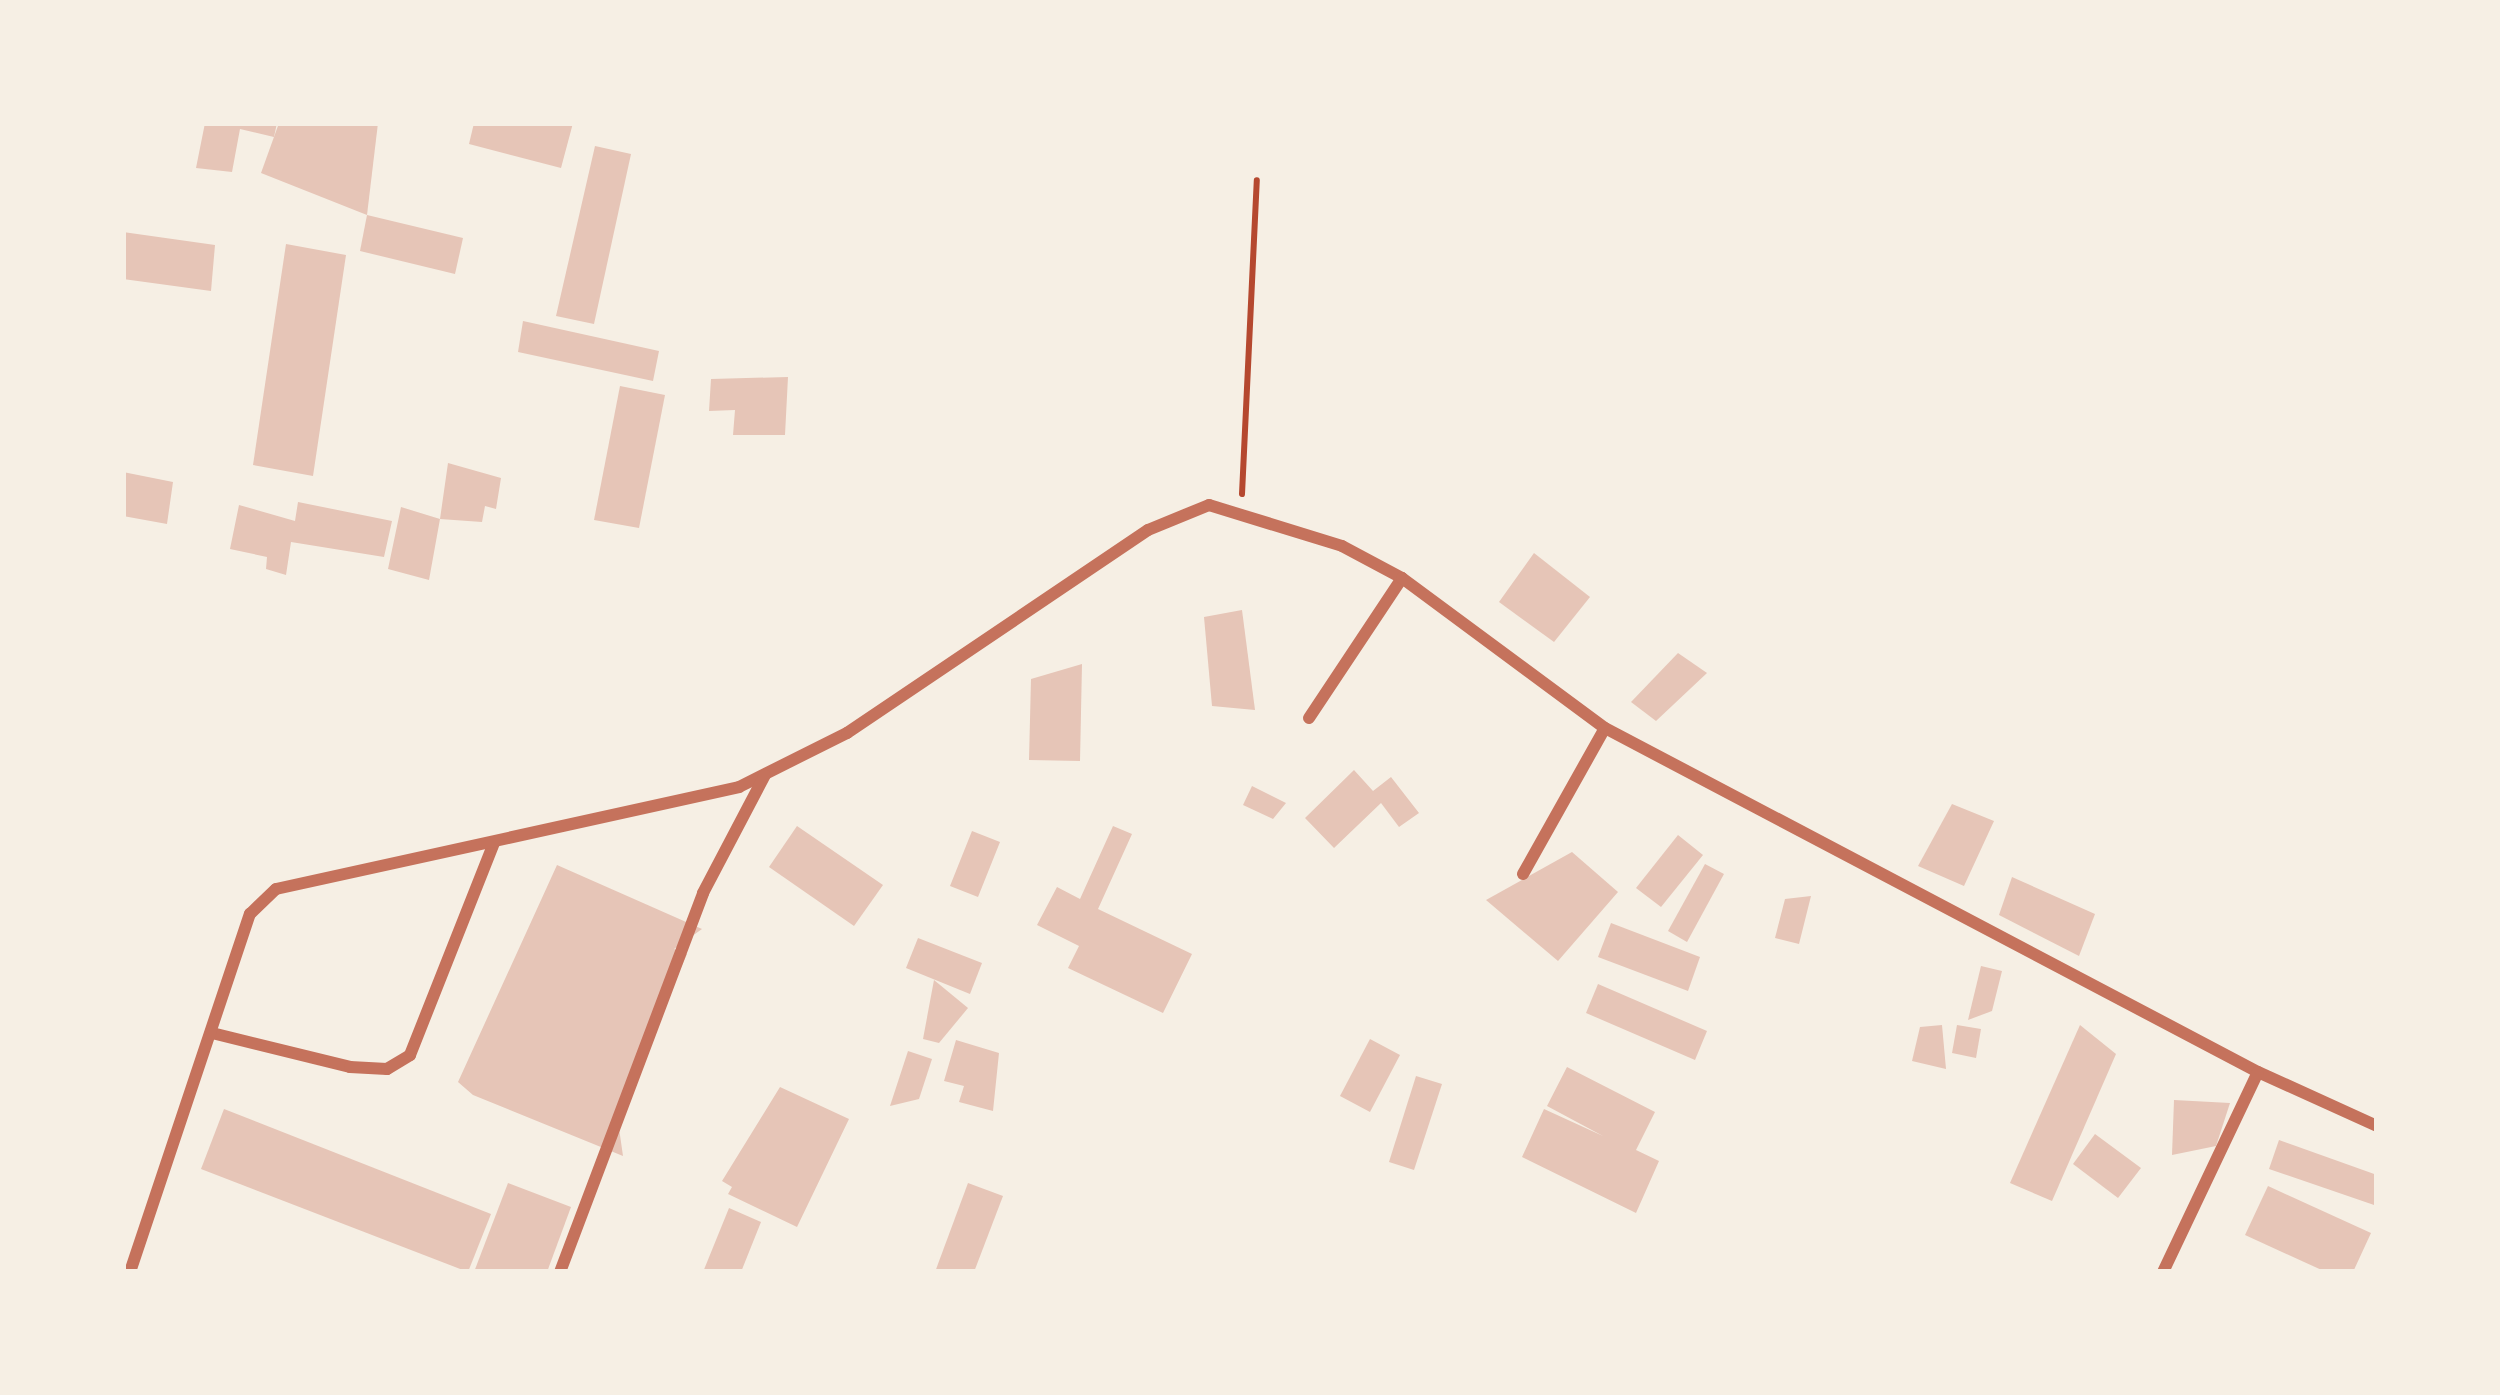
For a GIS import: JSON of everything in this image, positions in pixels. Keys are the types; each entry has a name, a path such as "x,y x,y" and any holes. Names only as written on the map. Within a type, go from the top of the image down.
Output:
{"street":[{"path":"130,1272 250,914 276,890 739,787 866,721 1148,530 1209,506 1342,546 1402,578 1605,728 2258,1072 2377,1126"},
{"path":"1309,718 1402,578"},
{"path":"1523,874 1605,728"},
{"path":"560,1272 703,893 766,773"},
{"path":"212,1033 350,1067 387,1069 410,1054 494,843"},
{"path":"2163,1272 2258,1072"}],"path":[{"path":"1241,513 1257,180"}],"building":[{"path":"205,123 277,123 274,137 240,129 232,172 196,168"},
{"path":"279,123 378,123 367,215 261,173"},
{"path":"474,123 573,123 561,168 469,144"},
{"path":"595,146 631,154 594,324 556,316"},
{"path":"367,215 463,238 455,274 360,251"},
{"path":"123,232 215,245 211,291 123,279"},
{"path":"286,244 346,255 313,476 253,465"},
{"path":"523,321 659,351 653,381 518,352"},
{"path":"788,377 785,435 733,435 735,410 709,411 711,379"},
{"path":"620,386 665,395 639,528 594,520"},
{"path":"448,463 501,478 496,509 485,506 482,522 440,519"},
{"path":"123,472 173,482 167,524 123,516"},
{"path":"298,502 392,521 384,557 291,542 286,575 266,569 267,557 230,549 239,505 295,521"},
{"path":"401,507 440,519 429,580 388,569"},
{"path":"1534,553 1590,597 1554,642 1499,602"},
{"path":"1242,610 1255,710 1212,706 1204,617"},
{"path":"1678,653 1707,673 1656,721 1631,702"},
{"path":"1082,664 1080,761 1029,760 1031,679"},
{"path":"1354,770 1373,791 1391,777 1419,813 1399,827 1381,803 1334,848 1305,818"},
{"path":"1252,786 1286,803 1273,819 1243,805"},
{"path":"1952,804 1994,821 1964,886 1918,866"},
{"path":"797,826 883,885 854,926 769,867"},
{"path":"1113,826 1132,834 1098,909 1192,954 1163,1013 1068,968 1079,946 1037,925 1057,887 1080,899"},
{"path":"972,831 1000,842 978,897 950,886"},
{"path":"1678,835 1703,855 1661,907 1636,888"},
{"path":"1572,852 1618,892 1558,961 1486,900"},
{"path":"1705,864 1724,874 1687,942 1668,931"},
{"path":"557,865 702,929 674,949 687,954 617,1114 623,1156 473,1095 458,1082"},
{"path":"2012,877 2095,914 2079,956 1999,915"},
{"path":"1811,896 1799,944 1775,938 1785,899"},
{"path":"1611,923 1700,957 1688,991 1598,957"},
{"path":"918,938 982,963 970,994 906,968"},
{"path":"1981,966 2002,971 1992,1011 1968,1020"},
{"path":"934,980 968,1008 939,1043 923,1039"},
{"path":"1598,984 1707,1031 1695,1060 1586,1013"},
{"path":"1942,1025 1946,1069 1912,1061 1920,1027"},
{"path":"1957,1025 1981,1029 1976,1058 1952,1053"},
{"path":"2080,1025 2116,1054 2052,1201 2010,1183"},
{"path":"1370,1039 1400,1055 1370,1112 1340,1096"},
{"path":"956,1040 999,1053 993,1111 959,1102 964,1086 944,1081"},
{"path":"908,1051 932,1059 919,1099 890,1106"},
{"path":"1567,1067 1655,1112 1636,1150 1659,1161 1636,1213 1522,1157 1544,1109 1603,1136 1547,1106"},
{"path":"1416,1076 1442,1084 1414,1170 1389,1162"},
{"path":"780,1087 849,1119 797,1227 728,1194 732,1187 722,1181"},
{"path":"2174,1100 2230,1103 2216,1146 2172,1155"},
{"path":"224,1109 491,1214 468,1272 201,1169"},
{"path":"2095,1134 2141,1168 2118,1198 2073,1164"},
{"path":"2279,1140 2377,1175 2377,1206 2269,1169"},
{"path":"508,1183 571,1207 547,1272 474,1272"},
{"path":"968,1183 1003,1196 974,1272 935,1272"},
{"path":"2268,1186 2371,1233 2353,1272 2326,1272 2245,1235"},
{"path":"729,1208 761,1222 741,1272 703,1272"}]}
